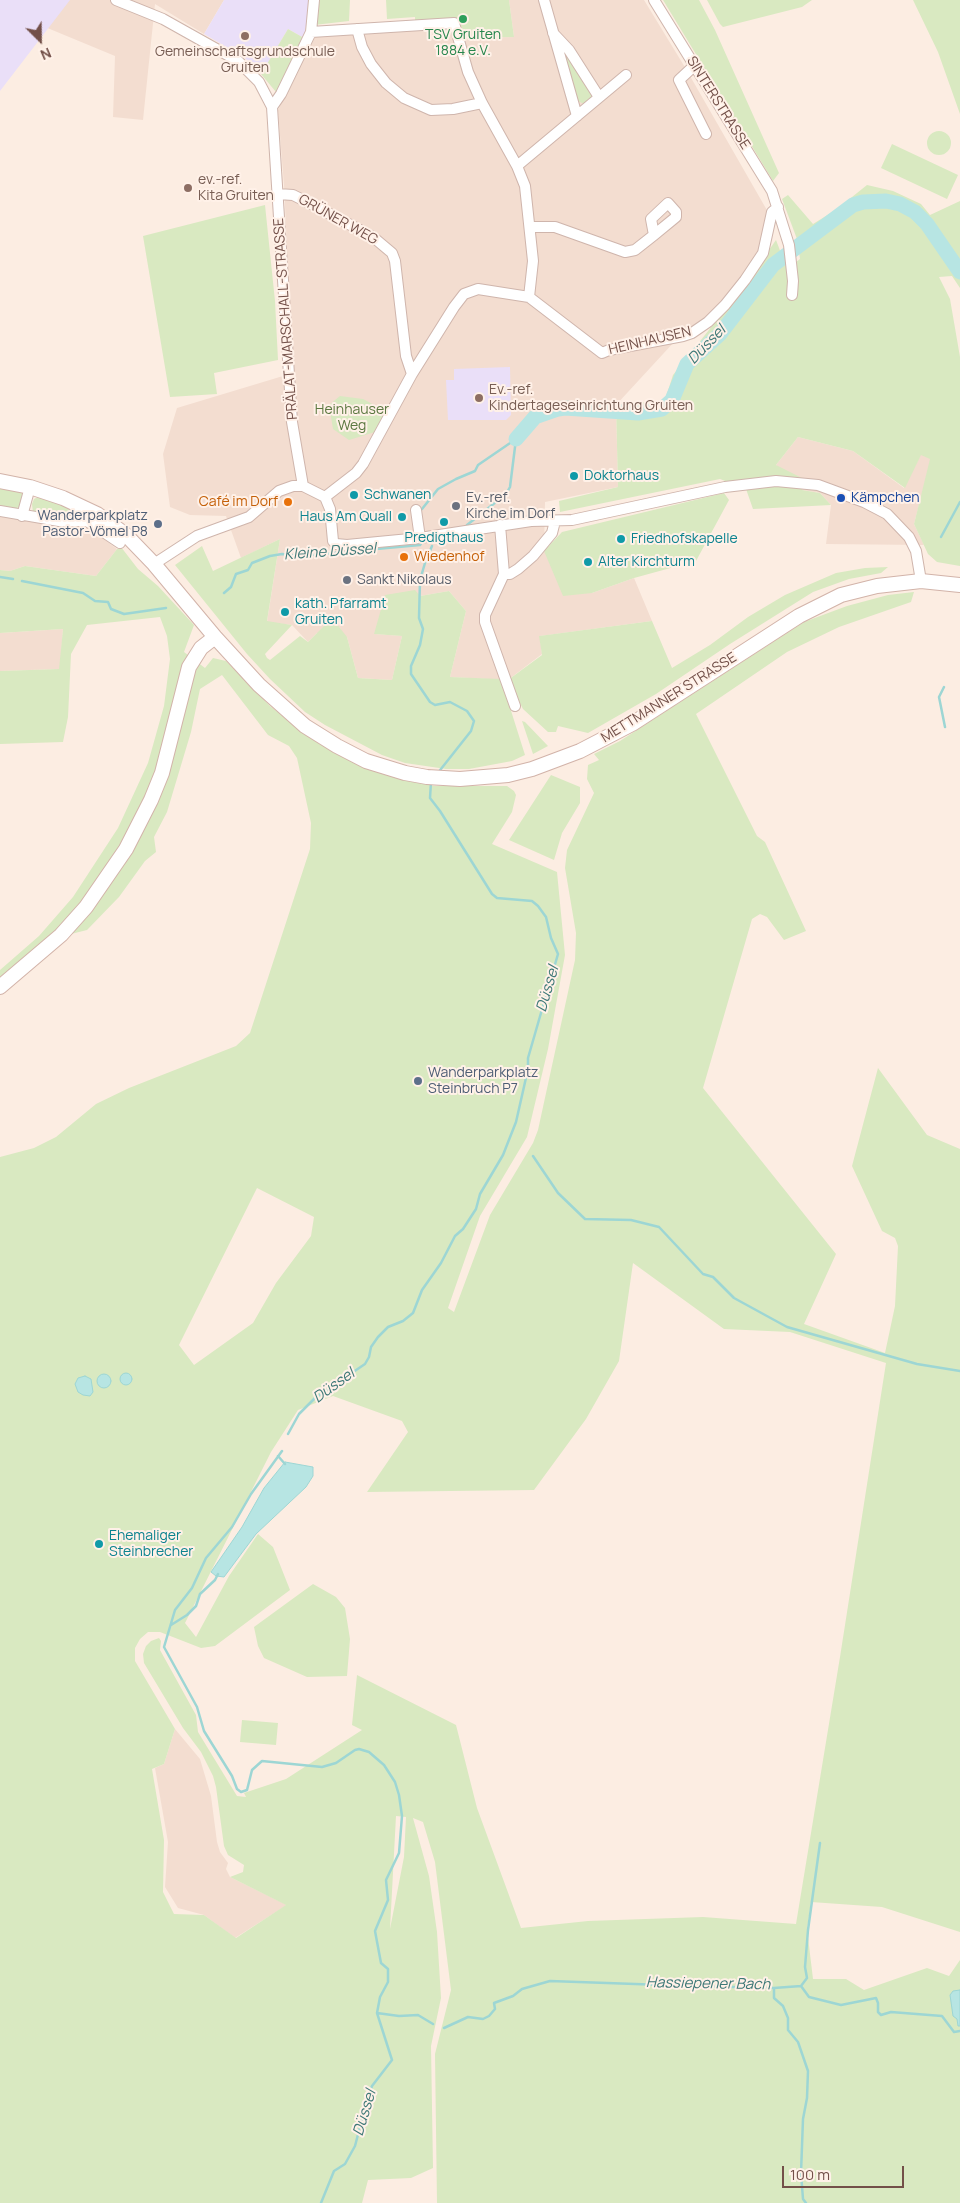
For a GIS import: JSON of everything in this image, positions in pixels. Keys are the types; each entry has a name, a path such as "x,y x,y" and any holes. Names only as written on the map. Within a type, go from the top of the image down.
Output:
{"main road":[{"name":"METTMANNER STRASSE","path":"0,481 30,487 63,498 97,514 126,535 154,564 215,637 276,702 321,737 351,754 381,766 427,777 460,779 518,773 580,751 632,724 777,628 840,595 877,586 920,581 960,585"},
{"path":"0,987 61,935 92,900 126,849 162,773 189,667 201,648 215,637"}],"street":[{"name":"PRÄLAT-MARSCHALL-STRASSE","path":"116,0 136,4 238,61 259,82 272,107 292,422 304,486"},
{"path":"272,107 281,94 311,32 314,0"},
{"path":"544,0 577,116"},
{"name":"SINTERSTRASSE","path":"654,0 765,178 778,207"},
{"path":"311,32 454,23 468,72 482,103 517,166 525,186 533,262 529,297 478,289 464,294 412,374 363,464 356,473 325,497"},
{"path":"357,29 362,47 370,64 386,83 404,98 431,110 453,109 482,103"},
{"path":"552,32 569,50 599,97"},
{"path":"694,66 679,80 706,134"},
{"path":"517,166 626,75"},
{"name":"GRÜNER WEG","path":"278,194 293,195 315,206 373,237 392,253 395,261 406,356 412,374"},
{"path":"778,207 792,264 792,294"},
{"name":"HEINHAUSEN","path":"529,297 602,353 683,336 700,329 725,305 758,262 766,244 772,212 778,207"},
{"path":"530,227 555,226 625,252 635,250 654,235"},
{"path":"154,564 197,536 249,517 279,490 304,486 325,497 330,509 332,537 336,544 347,545 420,538 500,525 572,520 725,487 776,481 811,484 843,493 887,514 898,524 916,551 920,581"},
{"path":"22,516 30,487"},
{"path":"416,510 420,538"},
{"path":"0,511 59,521 88,521 120,543"},
{"path":"504,574 510,574 533,556 552,533 555,521"},
{"path":"500,525 504,574 485,615 485,622 515,706"}],"shaded area":[{"path":"0,0 224,0 204,34 155,4 143,120 113,117 115,56 45,27"},
{"path":"0,0 70,0 0,91"},
{"name":"Gemeinschaftsgrundschule Gruiten","path":"224,0 310,0 304,38 288,29 261,74 244,57 204,34"},
{"path":"509,0 644,0 768,212 759,256 715,311 688,329 675,341 616,405 618,487 545,502 544,551 592,593 634,578 652,621 540,636 542,654 508,680 450,677 466,611 449,591 420,596 375,634 402,636 392,680 358,678 347,637 317,633 308,642 292,625 267,622 280,539 241,558 226,516 190,515 170,507 163,454 177,408 293,373 284,185 278,110 315,37 447,27 453,38 514,37"},
{"name":"Ev.-ref. Kindertageseinrichtung Gruiten","path":"510,367 511,415 506,420 448,420 446,380 454,380 454,369"},
{"path":"798,437 853,451 904,488 921,454 931,459 914,524 924,545 826,544 831,505 820,493 802,490 776,465"},
{"path":"0,516 48,523 83,524 117,549 96,576 25,566 10,571 0,570"},
{"path":"63,629 60,669 0,671 0,633"},
{"path":"175,1729 200,1759 211,1796 217,1842 220,1852 228,1863 226,1869 230,1877 287,1905 235,1938 204,1915 178,1908 165,1887 168,1842 155,1768 164,1764"}],"green space":[{"path":"316,0 350,0 349,21 314,25"},
{"name":"TSV Gruiten 1884 e.V.","path":"386,0 509,0 514,37 463,38 460,19 415,23 415,17 387,19"},
{"path":"663,0 699,0 715,30 779,173 773,181"},
{"path":"707,0 812,0 802,7 723,27"},
{"path":"913,0 960,0 960,114 938,52"},
{"path":"288,29 304,38 276,92 261,74"},
{"path":"563,52 566,53 591,93 592,99 584,104 578,101"},
{"path":"939,131 944,132 950,138 950,148 944,154 939,155 934,154 928,148 927,143 928,138 934,132"},
{"path":"892,144 958,175 947,199 881,168"},
{"path":"867,185 893,191 921,204 930,215 960,201 960,288 952,276 939,277 950,299 960,357 960,566 937,562 928,554 914,524 930,459 921,455 905,488 853,451 798,437 776,465 802,478 802,490 820,493 831,505 753,509 746,489 720,479 560,512 559,501 618,487 616,405 665,400 673,375 744,286 776,240 787,269 800,259 797,239 782,199 788,195 813,224 837,209"},
{"path":"265,205 275,301 278,360 214,373 217,394 170,397 143,236"},
{"name":"Heinhauser Weg","path":"340,396 363,399 386,411 375,432 349,440 333,429 329,405"},
{"path":"0,487 20,489 24,498 21,506 11,511 0,509"},
{"path":"724,493 729,500 696,561 634,578 592,593 563,596 544,551 562,532"},
{"path":"40,496 78,511 76,517 63,518 33,513 32,504 34,499"},
{"path":"280,539 267,621 292,625 265,654 267,658 270,660 300,636 308,642 332,618 347,637 358,678 392,680 402,636 374,634 385,595 415,590 420,596 449,591 466,611 450,677 501,679 525,755 512,761 469,769 446,769 405,763 382,755 325,725 305,712 247,654 175,565 202,546 213,571"},
{"path":"121,547 138,569 158,586 194,625 184,652 205,668 213,658 226,661 270,706 318,743 348,759 393,776 434,786 507,786 516,795 512,812 492,844 557,872 565,955 548,1049 527,1137 480,1216 448,1308 454,1312 490,1215 533,1143 538,1130 575,960 576,933 565,868 567,850 594,793 587,779 588,765 599,760 594,754 620,741 804,622 847,606 888,595 914,592 911,602 839,627 787,652 696,714 757,836 765,842 806,931 784,940 767,917 760,914 752,919 703,1088 836,1254 804,1324 885,1353 895,1306 898,1246 895,1238 882,1231 852,1166 878,1068 927,1135 960,1149 960,1932 882,1907 811,1902 807,1929 813,1979 846,1979 864,1990 927,1968 949,1976 960,1960 960,2203 437,2203 435,2054 451,1990 435,1862 423,1822 413,1818 429,1876 437,1932 441,1998 431,2046 433,2168 411,2178 368,2180 362,2203 0,2203 0,1157 34,1148 56,1137 96,1104 129,1088 236,1046 250,1033 310,849 311,823 297,758 289,746 268,735 222,675 200,689 191,732 167,812 154,837 156,852 145,861 119,897 87,930 47,940 0,982 0,970 39,936 73,897 118,828 148,763 164,706 170,659 167,636 160,617 87,625 71,654 68,717 63,742 0,744 0,671 59,669 63,629 0,633 0,570 10,571 25,566 96,576 117,549","holes":["257,1188 314,1217 311,1236 276,1283 253,1323 194,1365 179,1345","633,1263 724,1329 790,1332 886,1363 796,1924 703,1917 588,1921 521,1928 477,1808 456,1725 357,1675 352,1725 362,1730 286,1779 244,1793 246,1797 237,1796 198,1732 196,1715 160,1650 161,1641 159,1638 151,1641 146,1646 143,1654 144,1663 183,1728 201,1752 213,1776 224,1846 228,1855 244,1865 243,1872 230,1877 286,1905 236,1938 204,1915 174,1914 163,1892 164,1840 152,1769 164,1764 175,1729 135,1661 135,1648 140,1639 148,1632 160,1632 201,1648 215,1646 290,1590 273,1547 258,1534 229,1576 196,1637 185,1623 271,1452 298,1410 333,1396 402,1421 408,1432 367,1492 534,1490 586,1419 619,1361","396,1816 406,1817 404,1857 390,1929"]},
{"path":"888,567 881,573 849,579 813,592 730,644 656,694 588,733 558,726 556,732 548,732 523,709 508,680 542,655 539,636 652,621 672,668 710,645 748,617 785,595 836,573 865,568"},
{"path":"522,721 525,722 548,746 533,754"},
{"path":"551,775 580,787 580,803 562,833 554,860 509,840"},
{"path":"313,1584 336,1597 345,1608 350,1639 347,1676 307,1677 264,1658 258,1646 254,1627"},
{"path":"242,1720 278,1723 276,1745 240,1742"}],"water":[{"path":"128,1373 131,1374 131,1384 124,1385 121,1384 120,1377 121,1374"},
{"path":"104,1374 109,1376 111,1381 109,1386 104,1388 99,1386 97,1381 99,1376"},
{"path":"85,1376 91,1379 93,1392 90,1396 78,1392 75,1384 78,1378"},
{"path":"285,1462 313,1467 313,1476 306,1487 256,1534 224,1577 216,1576 211,1572 242,1527 264,1488"},
{"path":"960,1990 960,2026 958,2026 957,2019 953,2016 950,1995 953,1991"}],"waterway":[{"name":"Düssel","path":"516,439 535,417 558,409 638,413 662,409 672,400 687,364 720,334 773,265 853,205 863,202 886,201 900,204 915,212 927,224 960,272"},
{"name":"Kleine Düssel","path":"422,509 438,489 475,471 478,465 516,439"},
{"name":"Düssel","path":"467,525 506,494 510,487 516,439"},
{"path":"941,537 960,502"},
{"name":"Kleine Düssel","path":"224,593 231,587 236,574 248,570 252,563 270,556 282,554 300,556 420,545 422,542"},
{"name":"Düssel","path":"432,546 420,580 419,618 423,629 420,645 411,666 411,674 430,702 435,705 450,702 467,711 474,721 471,731 437,774"},
{"name":"Kleine Düssel","path":"0,577 13,579"},
{"name":"Kleine Düssel","path":"22,581 83,593 95,601 108,602 111,609 124,614 166,608"},
{"path":"944,687 939,697 945,727"},
{"name":"Düssel","path":"288,1434 299,1414 315,1398 365,1364 371,1347 388,1327 403,1321 413,1313 422,1290 441,1263 455,1236 463,1229 476,1209 480,1194 503,1155 516,1122 528,1069 528,1058 558,954 551,938 546,917 538,906 532,901 497,898 492,894 430,798 431,782"},
{"path":"533,1156 558,1193 585,1219 631,1220 659,1227 703,1274 713,1277 734,1298 787,1327 917,1364 960,1371"},
{"name":"Düssel","path":"282,1451 251,1494 232,1527 206,1558 192,1588 175,1610 164,1647 197,1707 204,1731 232,1776 237,1789 241,1792 247,1790 252,1770 262,1761 322,1767 336,1763 359,1749 369,1752 384,1765 395,1782 399,1795 402,1816 399,1853 386,1880 388,1900 375,1931 381,1963 388,1969 388,1982 380,1997 377,2013 392,2060 372,2086 355,2146 345,2164 334,2171 321,2203"},
{"path":"278,1456 285,1464"},
{"path":"171,1625 187,1615 196,1606 200,1594 215,1580 218,1574"},
{"path":"801,1986 807,1978 805,1967 808,1930 820,1843"},
{"name":"Hassiepener Bach","path":"444,2028 468,2017 483,2019 489,2016 495,2009 494,2003 513,1996 522,1989 550,1981 774,1988 801,1986 809,1997 841,2005 876,1998 878,2012 881,2015 891,2012 942,2016 954,2032 960,2031"},
{"path":"774,1988 774,1998 783,2006 788,2018 788,2030 798,2042 808,2071 807,2098 803,2119 801,2173 803,2199 806,2203"},
{"name":"Hassiepener Bach","path":"377,2013 399,2016 418,2015 433,2024"}],"place":[{"name":"TSV Gruiten 1884 e.V.","path":"463,19"},
{"name":"Gemeinschaftsgrundschule Gruiten","path":"245,36"},
{"name":"ev.-ref. Kita Gruiten","path":"188,188"},
{"name":"Ev.-ref. Kindertageseinrichtung Gruiten","path":"479,398"},
{"name":"Doktorhaus","path":"574,476"},
{"name":"Schwanen","path":"354,495"},
{"name":"Kämpchen","path":"841,498"},
{"name":"Café im Dorf","path":"288,502"},
{"name":"Ev.-ref. Kirche im Dorf","path":"456,506"},
{"name":"Haus Am Quall","path":"402,517"},
{"name":"Predigthaus","path":"444,522"},
{"name":"Wanderparkplatz Pastor-Vömel P8","path":"158,524"},
{"name":"Friedhofskapelle","path":"621,539"},
{"name":"Wiedenhof","path":"404,557"},
{"name":"Alter Kirchturm","path":"588,562"},
{"name":"Sankt Nikolaus","path":"347,580"},
{"name":"kath. Pfarramt Gruiten","path":"285,612"},
{"name":"Wanderparkplatz Steinbruch P7","path":"418,1081"},
{"name":"Ehemaliger Steinbrecher","path":"99,1544"}]}
